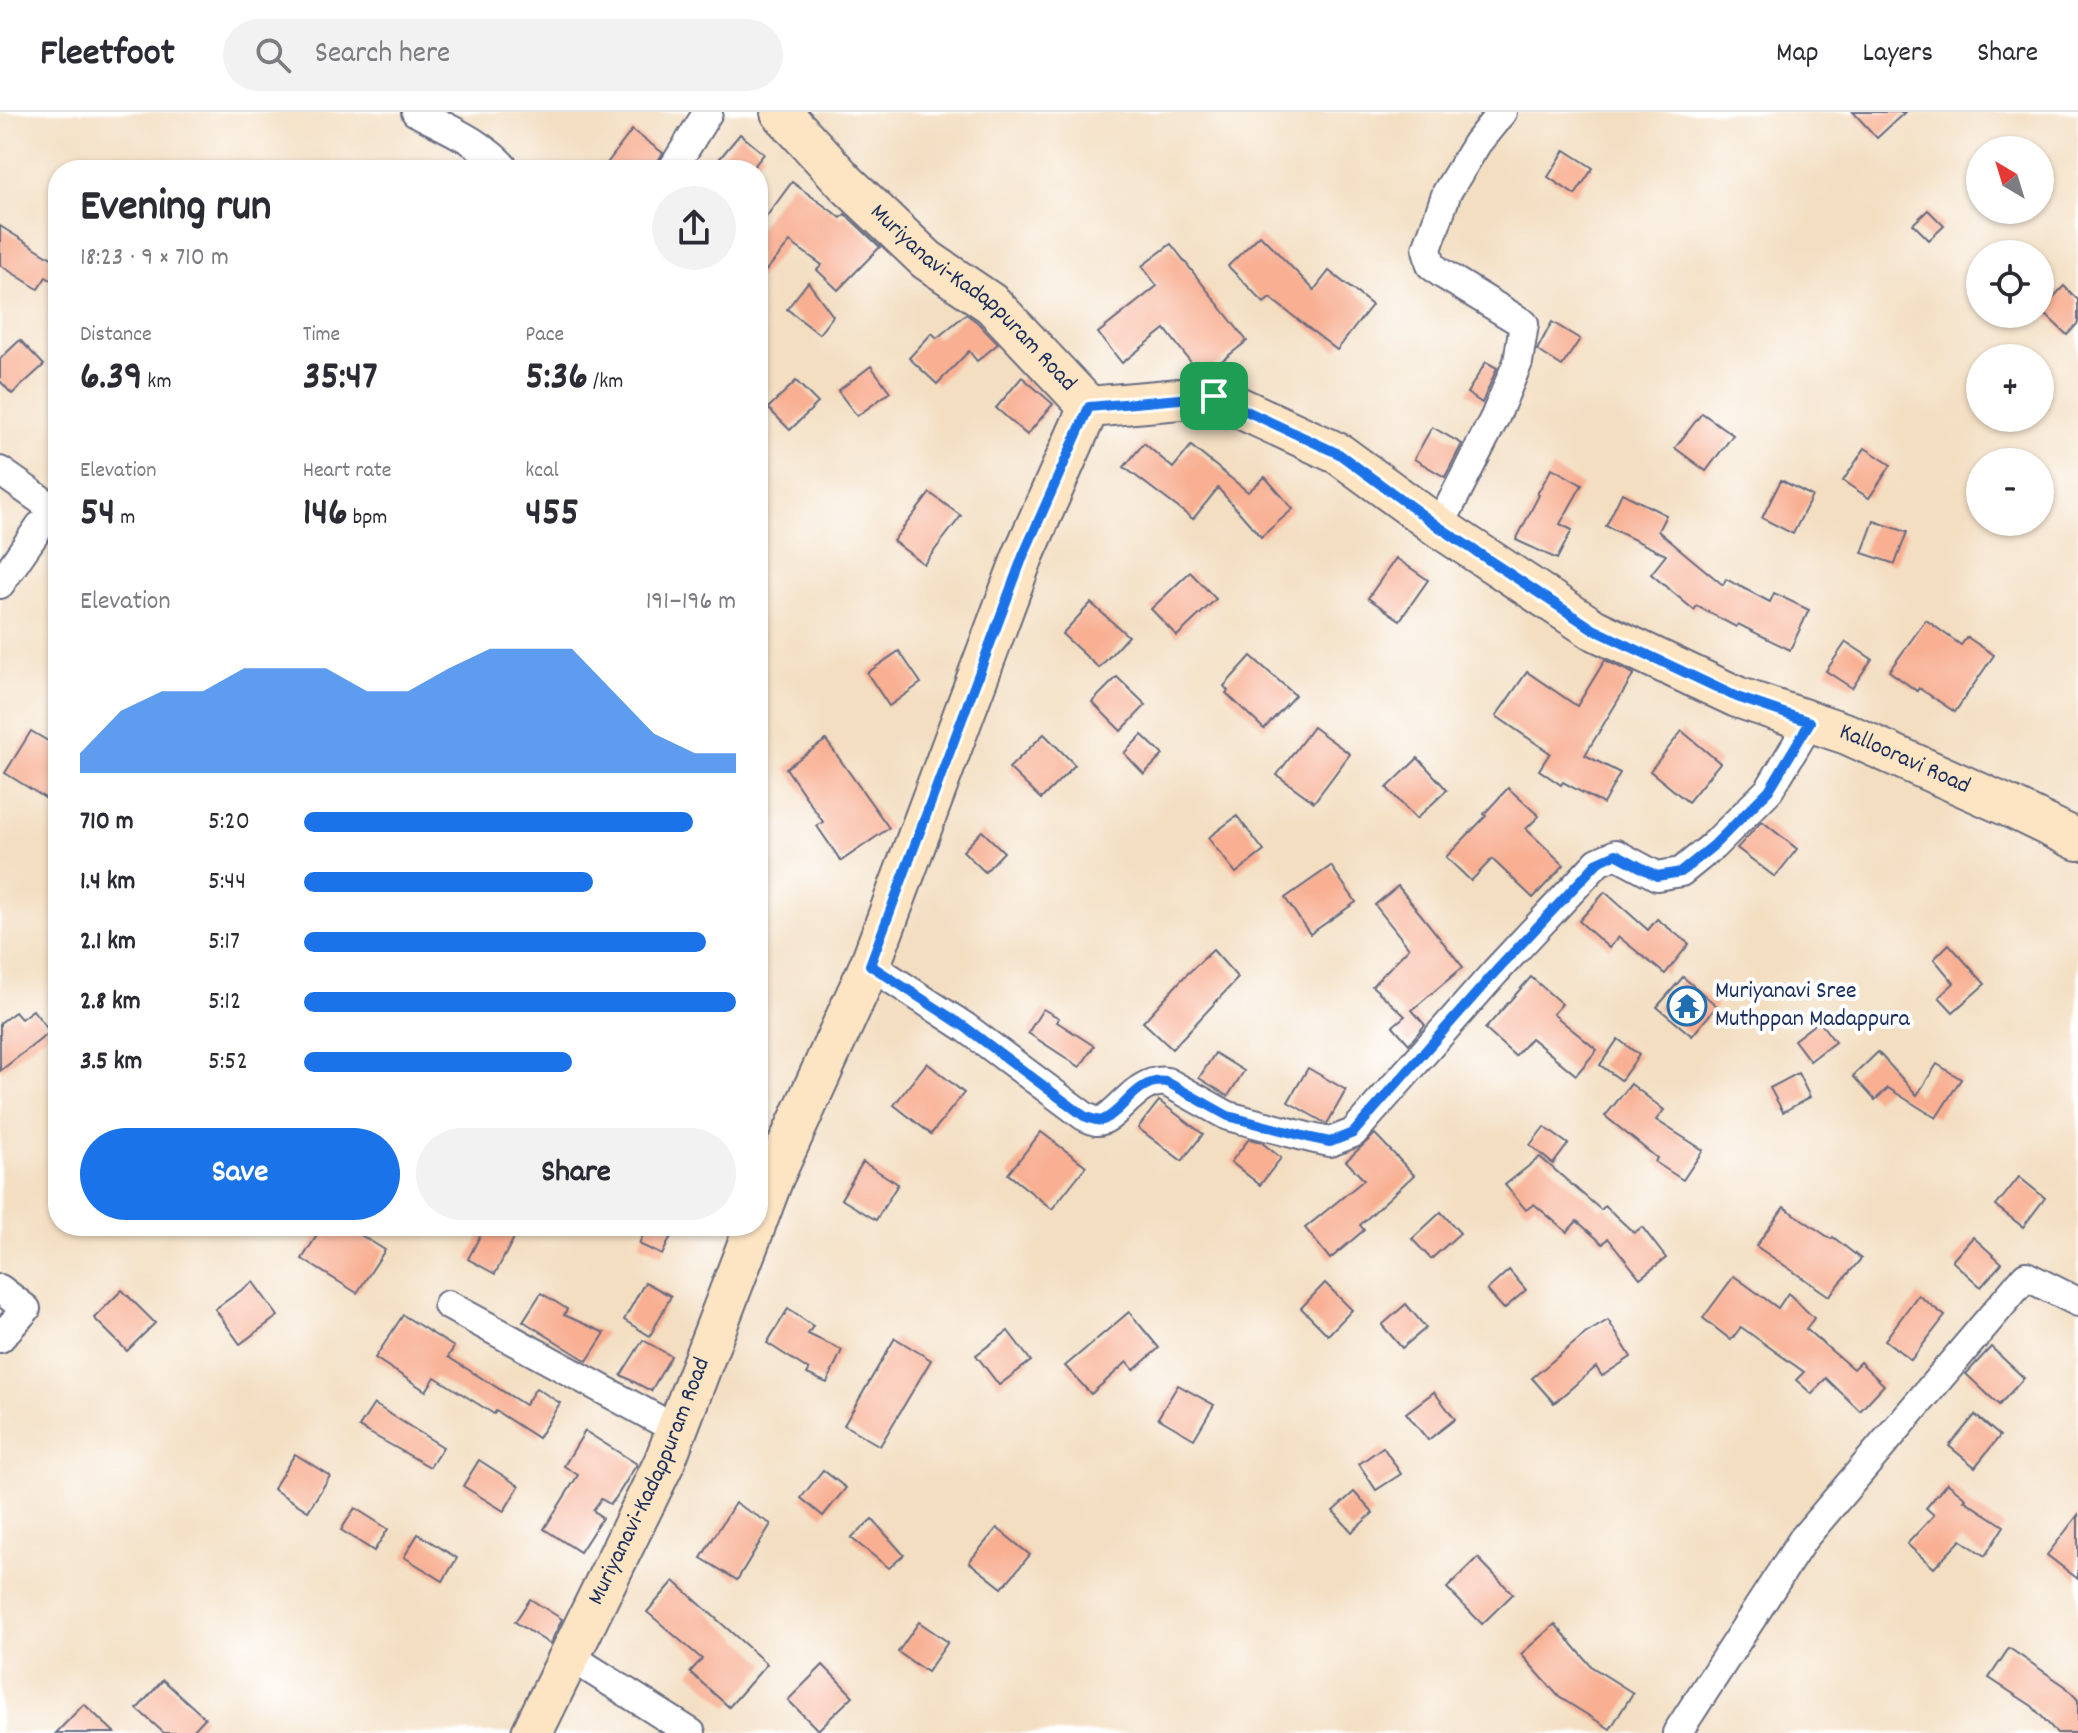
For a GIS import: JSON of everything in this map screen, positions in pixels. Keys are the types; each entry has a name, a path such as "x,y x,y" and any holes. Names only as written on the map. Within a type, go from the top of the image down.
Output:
{"main road":[{"name":"Muriyanavi-Kadappuram Road","path":"768,1191 870,965 1023,556 1089,407 992,304 927,260 846,183 781,112"},
{"name":"Kallooravi Road","path":"1089,407 1214,396 1339,454 1439,527 1593,629 1737,697 1887,752 2078,840"},
{"name":"Muriyanavi-Kadappuram Road","path":"532,1733 664,1463 751,1236"}],"street":[{"path":"416,112 498,160"},
{"path":"678,160 708,112"},
{"path":"1439,527 1495,417 1518,362 1524,324 1441,273 1431,265 1427,249 1447,192 1477,143 1502,112"},
{"path":"0,471 48,506"},
{"path":"0,584 40,526 48,520"},
{"path":"870,965 965,1027 1084,1116 1097,1121 1105,1119 1132,1094 1158,1081 1167,1082 1228,1116 1330,1142 1353,1133 1496,971 1598,862 1616,854 1657,876 1681,872 1713,846 1769,790 1810,722"},
{"path":"1677,1733 1803,1539 2026,1276 2078,1302"},
{"path":"0,1289 26,1309 0,1338"},
{"path":"448,1305 677,1430"},
{"path":"568,1655 691,1733"}],"building":[{"path":"1853,112 1905,112 1877,138"},
{"path":"632,130 663,153 658,160 610,160"},
{"path":"740,134 764,154 759,160 718,160"},
{"path":"1565,150 1593,168 1575,195 1548,177"},
{"path":"792,182 841,218 845,214 880,247 838,290 817,270 822,265 790,242 768,268 768,214"},
{"path":"1928,210 1944,226 1929,240 1913,224"},
{"path":"0,226 48,256 48,278 38,289 0,265"},
{"path":"1260,235 1314,290 1329,271 1372,305 1337,350 1270,298 1264,303 1228,266"},
{"path":"1171,244 1247,341 1205,374 1200,374 1165,329 1122,363 1098,333 1157,286 1142,266"},
{"path":"808,282 833,316 819,334 787,309"},
{"path":"2064,286 2078,300 2078,323 2067,335 2054,322 2054,296"},
{"path":"966,314 998,344 977,361 969,351 937,384 909,358 932,333 937,338"},
{"path":"1552,322 1580,339 1562,366 1537,350"},
{"path":"20,340 44,365 12,394 0,381 0,359"},
{"path":"1486,362 1497,368 1482,403 1467,393"},
{"path":"871,366 890,392 857,416 838,391"},
{"path":"1022,377 1053,404 1027,435 996,408"},
{"path":"796,381 818,403 790,430 768,408"},
{"path":"1702,413 1733,435 1706,471 1675,448"},
{"path":"1432,427 1462,444 1445,477 1414,459"},
{"path":"1144,443 1173,468 1191,446 1248,492 1265,477 1293,509 1261,537 1218,488 1193,519 1124,467"},
{"path":"1865,448 1891,465 1869,498 1843,481"},
{"path":"1552,468 1582,485 1560,524 1572,530 1557,559 1516,540"},
{"path":"1781,480 1812,496 1793,534 1762,518"},
{"path":"930,493 961,516 924,564 893,541"},
{"path":"1622,493 1666,515 1658,531 1723,585 1726,579 1770,602 1774,593 1809,610 1790,650 1697,606 1694,610 1651,574 1666,555 1606,526"},
{"path":"1874,521 1907,532 1895,564 1862,553"},
{"path":"1396,558 1428,580 1400,620 1368,598"},
{"path":"1190,572 1216,599 1177,636 1151,609"},
{"path":"1091,603 1128,636 1099,668 1062,634"},
{"path":"1926,620 1961,645 1967,637 1994,655 1955,712 1889,671"},
{"path":"1846,642 1872,659 1852,688 1826,671"},
{"path":"899,651 921,683 889,706 867,673"},
{"path":"1251,656 1295,695 1264,729 1226,693 1228,691 1224,686"},
{"path":"1605,660 1634,674 1585,755 1620,773 1603,804 1563,782 1561,785 1539,770 1550,753 1496,716 1527,672 1577,706"},
{"path":"1117,677 1146,705 1121,731 1092,702"},
{"path":"1313,727 1350,754 1314,802 1277,775"},
{"path":"31,731 48,741 48,800 5,773"},
{"path":"1682,731 1720,763 1688,802 1650,771"},
{"path":"1044,734 1075,765 1041,799 1009,768"},
{"path":"1142,735 1163,755 1144,774 1124,753"},
{"path":"826,740 889,828 841,861 817,826 823,822 786,768"},
{"path":"1418,758 1447,790 1416,819 1387,788"},
{"path":"1508,788 1539,816 1526,829 1564,865 1533,898 1492,859 1471,881 1446,857"},
{"path":"1237,816 1264,851 1236,873 1208,838"},
{"path":"1762,821 1797,849 1775,877 1737,848"},
{"path":"982,831 1004,852 985,872 963,851"},
{"path":"1331,866 1356,902 1310,934 1285,898"},
{"path":"1398,886 1463,967 1412,1010 1425,1025 1409,1044 1393,1026 1405,1016 1372,986 1409,948 1375,905"},
{"path":"1605,892 1648,930 1657,919 1689,944 1665,974 1619,937 1609,948 1579,921"},
{"path":"1949,944 1985,984 1953,1012 1939,997 1954,983 1934,959"},
{"path":"1213,950 1238,978 1172,1049 1143,1022"},
{"path":"1531,977 1562,1004 1553,1014 1597,1050 1576,1075 1531,1038 1515,1056 1485,1029"},
{"name":"Muriyanavi Sree Muthppan Madappura","path":"1683,977 1717,1006 1692,1036 1657,1007"},
{"path":"1043,1009 1094,1046 1080,1067 1028,1033"},
{"path":"33,1010 48,1034 0,1071 0,1023 15,1012 21,1019"},
{"path":"1819,1021 1835,1042 1810,1061 1794,1040"},
{"path":"1618,1039 1639,1055 1621,1080 1600,1065"},
{"path":"1878,1052 1917,1095 1937,1064 1961,1079 1936,1118 1888,1088 1875,1100 1853,1076"},
{"path":"1215,1053 1244,1071 1228,1096 1199,1078"},
{"path":"927,1063 964,1093 931,1134 894,1105"},
{"path":"1308,1068 1346,1090 1327,1124 1288,1102"},
{"path":"1798,1073 1810,1097 1783,1112 1770,1088"},
{"path":"1631,1084 1664,1110 1656,1120 1703,1150 1683,1180 1655,1162 1657,1158 1605,1116"},
{"path":"1159,1101 1203,1134 1182,1161 1138,1128"},
{"path":"1544,1127 1568,1144 1553,1164 1530,1145"},
{"path":"1041,1132 1086,1166 1052,1209 1008,1174"},
{"path":"1375,1134 1414,1175 1360,1225 1364,1230 1330,1259 1305,1228 1364,1180 1346,1161"},
{"path":"1249,1139 1261,1142 1281,1158 1260,1185 1231,1162"},
{"path":"1540,1157 1601,1210 1605,1206 1634,1233 1642,1227 1666,1258 1640,1278 1608,1238 1603,1244 1577,1221 1567,1232 1534,1204 1526,1210 1505,1185"},
{"path":"863,1162 898,1184 876,1220 841,1199"},
{"path":"2019,1177 2045,1198 2023,1227 1996,1206"},
{"path":"1784,1207 1831,1239 1833,1237 1861,1259 1829,1296 1756,1246"},
{"path":"1441,1212 1460,1233 1431,1259 1412,1239"},
{"path":"317,1236 362,1236 385,1250 357,1293 302,1259"},
{"path":"480,1236 514,1238 495,1274 468,1259"},
{"path":"643,1236 671,1236 662,1255 639,1244"},
{"path":"1973,1237 2002,1263 1981,1287 1952,1261"},
{"path":"1509,1270 1526,1290 1504,1309 1487,1290"},
{"path":"1734,1276 1778,1308 1788,1293 1814,1318 1806,1329 1853,1369 1860,1362 1884,1385 1860,1411 1826,1378 1812,1394 1796,1380 1804,1372 1741,1327 1731,1340 1703,1318"},
{"path":"253,1282 278,1316 240,1344 215,1309"},
{"path":"645,1282 671,1296 650,1336 624,1320"},
{"path":"1325,1283 1352,1310 1328,1335 1301,1308"},
{"path":"122,1290 155,1323 127,1351 94,1318"},
{"path":"541,1293 567,1309 564,1315 605,1333 587,1361 523,1321"},
{"path":"1918,1295 1945,1316 1911,1360 1885,1340"},
{"path":"1406,1304 1426,1328 1402,1348 1382,1325"},
{"path":"788,1309 813,1326 808,1334 842,1350 827,1383 807,1374 809,1370 767,1343"},
{"path":"1129,1312 1159,1348 1134,1370 1127,1362 1091,1394 1065,1366"},
{"path":"403,1315 454,1347 448,1357 525,1405 536,1388 560,1403 538,1438 435,1377 426,1391 375,1358"},
{"path":"1608,1320 1631,1357 1602,1376 1596,1367 1554,1403 1532,1378 1585,1334"},
{"path":"1008,1331 1031,1361 999,1385 976,1355"},
{"path":"895,1338 931,1360 880,1446 844,1425"},
{"path":"643,1340 671,1356 651,1391 621,1375"},
{"path":"1991,1347 2024,1378 1999,1405 1966,1374"},
{"path":"1178,1385 1214,1405 1194,1439 1158,1418"},
{"path":"1434,1392 1455,1419 1428,1440 1406,1413"},
{"path":"374,1404 443,1447 430,1467 359,1427"},
{"path":"1975,1415 2000,1436 1975,1467 1949,1446"},
{"path":"585,1431 637,1464 615,1499 610,1504 601,1499 593,1510 602,1518 580,1552 544,1529 578,1475 564,1466"},
{"path":"1383,1447 1401,1474 1376,1490 1359,1464"},
{"path":"295,1454 330,1476 308,1511 273,1489"},
{"path":"479,1460 519,1486 504,1511 463,1486"},
{"path":"823,1470 846,1488 823,1516 801,1498"},
{"path":"1947,1483 1966,1498 1964,1500 2004,1526 1985,1556 1961,1540 1934,1568 1907,1544 1934,1515 1926,1508"},
{"path":"1354,1492 1373,1513 1352,1532 1333,1511"},
{"path":"735,1503 771,1524 737,1580 701,1558"},
{"path":"355,1508 388,1529 374,1551 341,1530"},
{"path":"2078,1515 2078,1579 2047,1555"},
{"path":"872,1519 904,1555 889,1568 851,1538"},
{"path":"997,1528 1030,1555 1002,1588 969,1562"},
{"path":"418,1534 457,1558 443,1581 404,1557"},
{"path":"1478,1558 1513,1594 1482,1624 1447,1588"},
{"path":"674,1581 767,1664 729,1707 690,1672 702,1659 647,1612"},
{"path":"530,1599 562,1619 550,1644 515,1622"},
{"path":"919,1622 948,1642 927,1672 898,1652"},
{"path":"1555,1624 1592,1667 1633,1693 1610,1729 1559,1697 1521,1654"},
{"path":"2009,1648 2065,1686 2078,1700 2078,1733 2057,1733 2032,1706 1989,1678"},
{"path":"823,1665 853,1696 818,1730 788,1700"},
{"path":"163,1680 205,1718 191,1733 164,1733 137,1709"},
{"path":"84,1704 115,1733 56,1733"}],"place":[{"name":"Muriyanavi Sree Muthppan Madappura","path":"1687,1006"}],"route":[{"path":"1214,396 1339,454 1439,527 1593,629 1737,697 1810,722 1769,790 1713,846 1681,872 1657,876 1616,854 1598,862 1496,971 1353,1133 1330,1142 1228,1116 1167,1082 1158,1081 1132,1094 1105,1119 1097,1121 1084,1116 965,1027 870,965 1023,556 1089,407 1214,396"}]}
